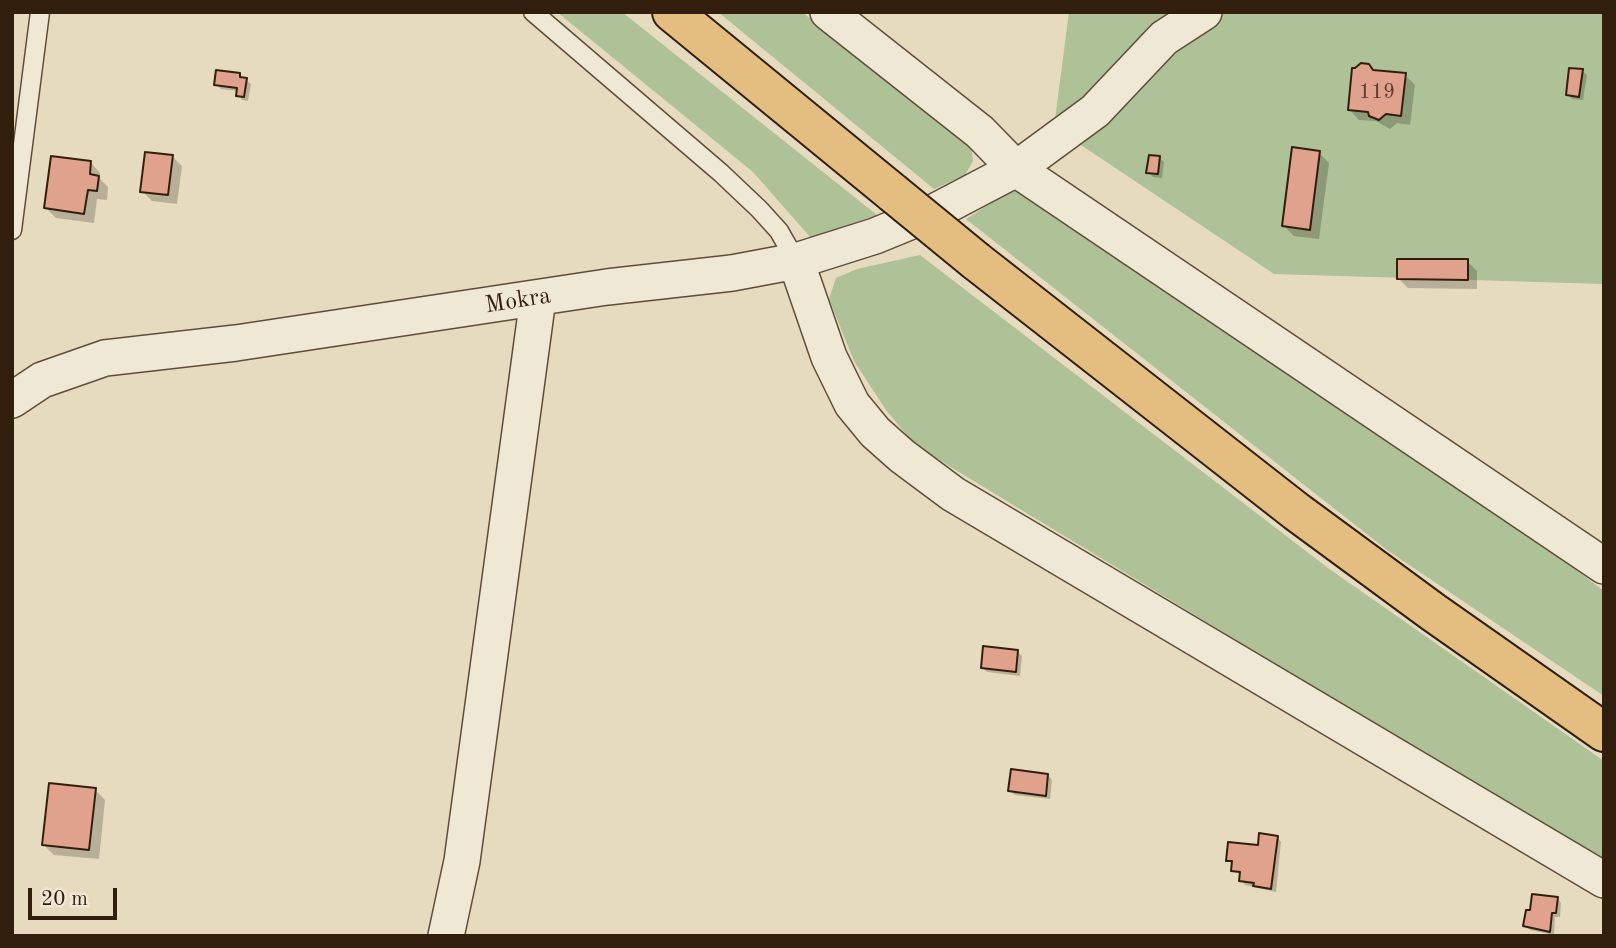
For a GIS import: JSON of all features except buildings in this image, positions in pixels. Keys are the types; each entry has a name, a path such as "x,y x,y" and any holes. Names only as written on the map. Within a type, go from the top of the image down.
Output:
{"main road":[{"path":"672,12 976,261 1297,512 1444,620 1604,732"}],"street":[{"path":"828,12 980,132 1016,169 1604,566"},
{"name":"Mokra","path":"12,400 42,380 105,358 236,343 668,278 732,273 796,261 874,236 972,194 1016,169 1095,111 1164,37 1204,12"},
{"path":"796,261 810,307 839,380 852,404 874,432 902,456 953,494 1604,880"},
{"path":"446,936 462,861 538,298"}],"lane":[{"path":"12,230 40,12"},
{"path":"533,12 721,173 779,231 796,261"}],"green space":[{"path":"557,12 622,12 877,215 811,238 753,172"},
{"path":"718,12 802,12 971,146 973,161 965,175 934,189"},
{"path":"1069,12 1604,12 1604,284 1274,274 1054,127"},
{"path":"1015,188 1524,531 1604,591 1604,696 1387,550 966,219"},
{"path":"920,255 1328,568 1604,761 1604,863 916,446 886,410 854,361 829,299 836,278 857,269"}]}
